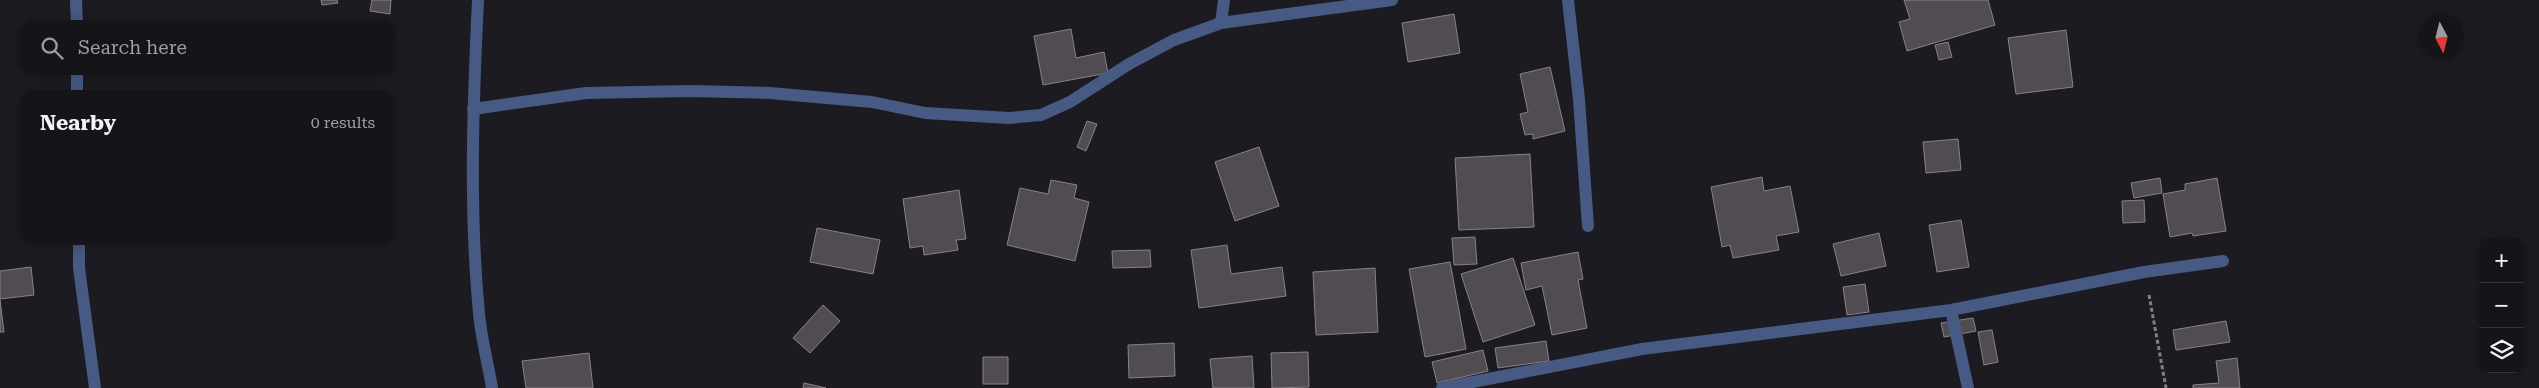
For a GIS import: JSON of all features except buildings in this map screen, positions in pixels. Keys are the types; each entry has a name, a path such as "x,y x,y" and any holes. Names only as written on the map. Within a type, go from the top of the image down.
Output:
{"street":[{"path":"76,0 77,20"},
{"path":"478,0 473,109 472,216 478,295 492,388"},
{"path":"1221,23 1224,0"},
{"path":"473,109 586,92 690,91 770,93 872,102 925,113 1009,118 1041,115 1070,102 1129,64 1174,40 1221,23 1392,0"},
{"path":"1568,0 1588,226"},
{"path":"77,75 77,90"},
{"path":"79,245 79,268 95,388"},
{"path":"1442,388 1652,348 1951,310 2144,272 2223,261"},
{"path":"1951,310 1968,388"}],"path":[{"path":"2144,272 2166,388"}]}
